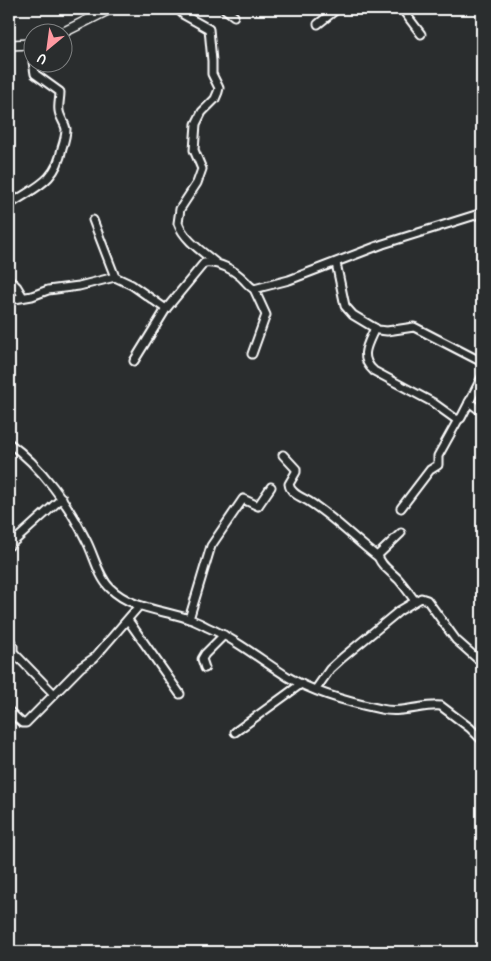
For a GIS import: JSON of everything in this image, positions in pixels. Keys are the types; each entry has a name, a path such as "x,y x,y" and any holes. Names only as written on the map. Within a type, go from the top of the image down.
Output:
{"street":[{"path":"178,9 209,29 212,74 218,88 216,100 202,112 196,124 194,150 202,169 198,183 180,209 178,223 195,245 217,264 238,275 254,289 266,316 252,354"},
{"path":"225,9 234,16"},
{"path":"318,24 337,9"},
{"path":"402,9 421,34"},
{"path":"72,28 104,10"},
{"path":"9,45 22,44"},
{"path":"9,205 49,178 60,161 66,132 66,126 59,111 60,92 35,72"},
{"path":"254,289 289,280 382,244 482,213"},
{"path":"93,220 115,278"},
{"path":"134,360 166,309 200,266 204,263 217,264"},
{"path":"336,263 345,306 348,310 375,328 387,331 414,327 482,362"},
{"path":"9,300 48,290 79,286 115,278 132,285 166,309"},
{"path":"9,279 23,297"},
{"path":"375,328 366,348 366,364 374,371 432,402 458,420"},
{"path":"401,508 430,470 438,465 438,456 482,377"},
{"path":"469,402 482,412"},
{"path":"9,444 39,471 62,498 77,521 109,588 125,599 139,606 189,619 224,635 301,684 384,710 409,710 439,706 470,728 482,740"},
{"path":"283,456 296,468 296,472 288,484 292,491 329,516 378,557 399,579 415,601"},
{"path":"189,619 211,546 243,499 258,506 271,487"},
{"path":"9,546 62,498"},
{"path":"378,557 401,533"},
{"path":"316,689 330,669 342,658 399,611 421,598 427,600 456,640 482,664"},
{"path":"9,711 22,723 26,723 81,666 94,658 139,606"},
{"path":"128,620 180,694"},
{"path":"205,668 202,659 224,635"},
{"path":"9,639 13,646 11,652 54,694"},
{"path":"235,732 301,684"}]}
